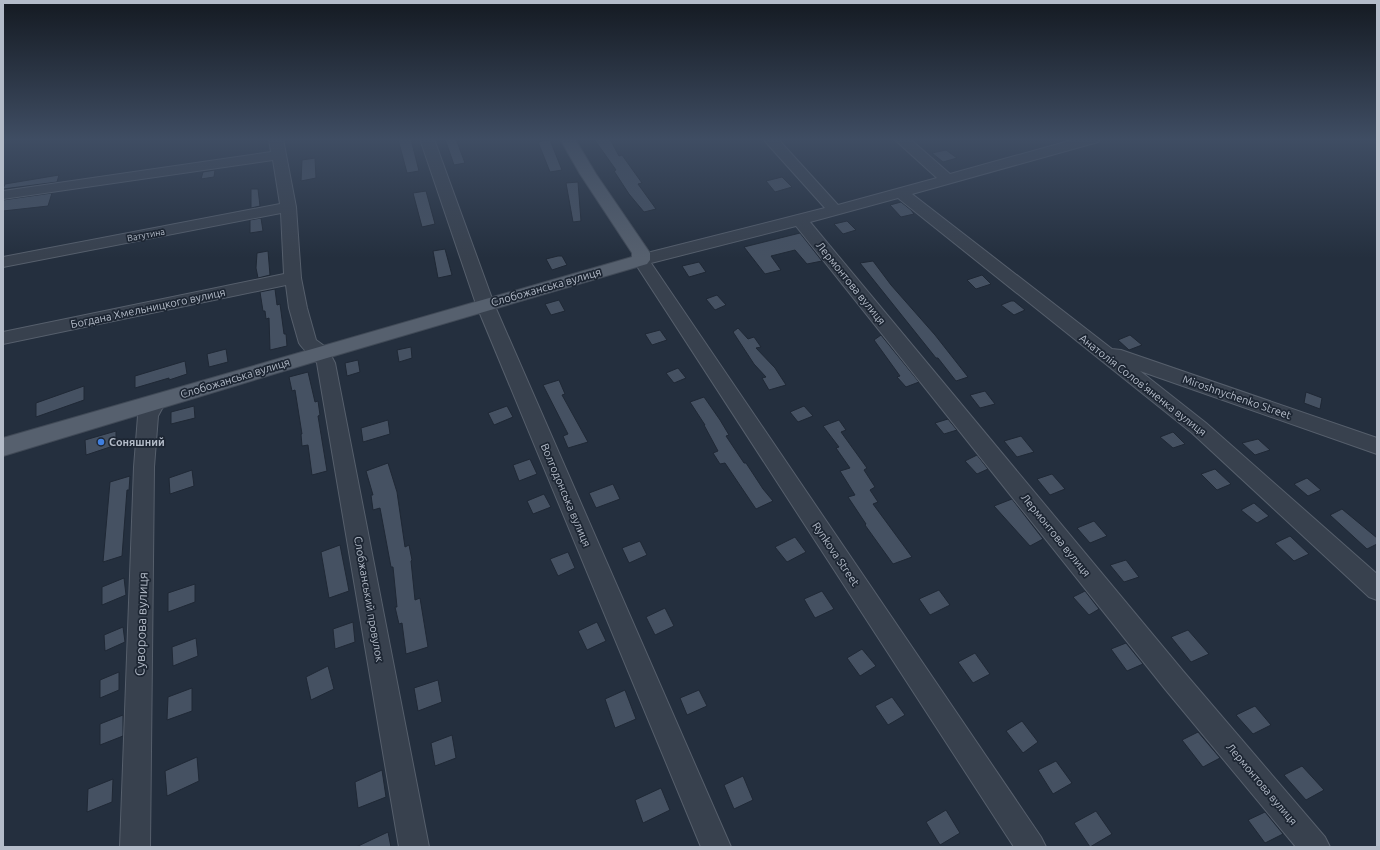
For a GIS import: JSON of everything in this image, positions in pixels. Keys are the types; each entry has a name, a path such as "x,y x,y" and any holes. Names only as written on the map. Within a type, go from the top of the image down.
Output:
{"main road":[{"path":"591,179 634,242 640,253 641,260"},
{"name":"Слобожанська вулиця","path":"3,447 155,403 320,352 641,260"}],"street":[{"path":"3,195 96,179"},
{"path":"283,179 288,208 298,308 308,342 320,352"},
{"name":"Волгодонська вулиця","path":"441,179 485,304 716,847"},
{"path":"806,179 835,210"},
{"name":"Слобожанська вулиця","path":"641,260 800,220 947,179"},
{"name":"Анатолія Солов'яненка вулиця","path":"900,192 1199,428 1377,590"},
{"name":"Ватутина","path":"3,262 288,208"},
{"name":"Лермонтова вулиця","path":"800,220 1174,680 1315,847"},
{"name":"Rynkova Street","path":"641,260 1031,847"},
{"name":"Богдана Хмельницкого вулиця","path":"3,338 294,278"},
{"name":"Miroshnychenko Street","path":"1098,349 1377,446"},
{"name":"Слобжанський провулок","path":"320,352 326,363 414,847"},
{"name":"Суворова вулиця","path":"135,847 144,467 148,416 155,403"}],"building":[{"path":"37,179 58,179 57,182 3,189 5,184"},
{"path":"301,179 313,179 301,181"},
{"path":"619,179 639,179 642,183 638,184 656,209 644,212"},
{"path":"784,179 792,187 775,192 766,181"},
{"path":"578,182 581,221 573,222 566,183"},
{"path":"251,189 258,189 260,206 251,208"},
{"path":"426,191 435,224 422,227 413,193"},
{"path":"52,193 48,206 3,211 3,200"},
{"path":"901,202 914,214 901,217 890,205"},
{"path":"261,218 263,231 250,233 250,220"},
{"path":"847,221 856,230 843,234 834,224"},
{"path":"800,233 822,261 807,264 795,250 771,256 781,270 765,274 744,247"},
{"path":"445,249 452,275 438,278 433,251"},
{"path":"268,251 270,275 258,278 256,268 257,253"},
{"path":"562,256 567,265 552,270 546,259"},
{"path":"873,261 891,285 935,335 968,377 956,381 860,263"},
{"path":"699,262 706,272 689,277 682,266"},
{"path":"982,275 991,284 976,289 967,280"},
{"path":"275,289 277,305 280,304 287,346 270,350 269,318 266,319 265,311 263,311 260,292"},
{"path":"717,295 726,305 715,310 706,299"},
{"path":"559,300 565,311 551,315 545,304"},
{"path":"1014,301 1025,310 1014,315 1001,305"},
{"path":"738,328 748,339 754,337 761,347 756,348 775,368 786,385 769,390 762,378 766,377 754,364 733,332"},
{"path":"660,330 667,340 652,345 645,334"},
{"path":"881,335 919,382 906,387 897,377 900,376 874,340"},
{"path":"1130,335 1142,345 1129,350 1118,340"},
{"path":"411,347 412,358 399,362 397,350"},
{"path":"226,349 228,362 209,367 207,354"},
{"path":"358,360 360,372 347,376 345,363"},
{"path":"185,361 187,374 135,388 135,376"},
{"path":"678,368 686,378 674,383 666,373"},
{"path":"308,372 315,402 318,401 320,415 318,416 327,471 312,475 308,445 302,446 302,434 295,390 292,391 289,377"},
{"path":"559,380 565,394 562,395 588,442 568,448 563,436 568,434 543,385"},
{"path":"84,386 84,400 36,417 36,403"},
{"path":"985,391 995,404 980,408 970,395"},
{"path":"1306,392 1322,398 1320,409 1304,403"},
{"path":"704,397 729,435 726,436 744,463 746,463 763,489 773,501 756,509 725,463 720,464 713,453 718,451 705,425 690,402"},
{"path":"194,406 195,418 171,424 171,412"},
{"path":"507,406 513,417 494,425 488,413"},
{"path":"804,406 813,416 798,422 790,412"},
{"path":"948,419 957,430 944,434 935,423"},
{"path":"388,420 390,434 363,442 361,428"},
{"path":"839,420 846,430 841,432 867,468 864,470 875,487 870,490 878,502 873,504 912,557 893,564 865,525 866,524 848,497 855,495 840,471 850,468 836,448 839,447 823,426"},
{"name":"Соняшний","path":"116,431 116,445 86,455 85,440"},
{"path":"1173,432 1185,444 1173,448 1160,437"},
{"path":"1021,436 1034,452 1017,457 1004,441"},
{"path":"1258,439 1270,450 1255,455 1242,443"},
{"path":"977,455 988,469 977,474 965,461"},
{"path":"530,459 537,474 519,481 513,465"},
{"path":"388,463 397,492 405,547 409,545 412,560 415,600 420,598 428,647 406,654 402,623 399,624 395,607 397,607 393,567 391,567 380,508 373,510 371,495 373,495 366,471"},
{"path":"1215,469 1231,484 1217,490 1201,474"},
{"path":"192,470 194,486 170,494 169,478"},
{"path":"1052,474 1065,489 1050,495 1037,479"},
{"path":"130,476 129,490 127,490 122,556 103,562 110,482"},
{"path":"1307,478 1321,490 1308,496 1294,484"},
{"path":"613,484 620,499 596,508 589,493"},
{"path":"544,494 551,507 533,514 527,501"},
{"path":"1012,499 1043,539 1030,546 994,506"},
{"path":"1254,503 1269,516 1257,523 1241,510"},
{"path":"1342,509 1377,538 1377,544 1367,549 1330,515"},
{"path":"1094,521 1107,536 1090,543 1077,528"},
{"path":"1290,536 1309,554 1294,561 1275,543"},
{"path":"795,537 806,552 787,562 775,547"},
{"path":"640,541 647,555 629,563 622,548"},
{"path":"340,545 349,591 329,598 321,552"},
{"path":"568,552 575,568 558,576 550,559"},
{"path":"1126,560 1139,577 1124,582 1110,565"},
{"path":"124,578 126,595 102,605 102,587"},
{"path":"195,584 195,602 168,612 168,593"},
{"path":"939,590 950,605 930,615 919,599"},
{"path":"822,591 834,609 815,618 804,599"},
{"path":"1085,591 1099,609 1089,615 1073,597"},
{"path":"665,608 674,626 655,635 646,617"},
{"path":"353,622 355,642 335,649 333,629"},
{"path":"597,622 606,641 587,650 578,631"},
{"path":"123,627 125,642 105,651 104,635"},
{"path":"1188,630 1209,654 1191,662 1171,637"},
{"path":"196,638 198,656 173,666 172,647"},
{"path":"1126,643 1143,664 1127,671 1111,649"},
{"path":"862,649 876,666 860,676 847,658"},
{"path":"975,653 990,674 973,683 958,662"},
{"path":"328,666 334,689 311,700 306,677"},
{"path":"119,672 119,690 100,698 100,680"},
{"path":"438,680 442,702 418,711 414,688"},
{"path":"192,688 192,711 167,720 168,697"},
{"path":"625,690 636,719 615,728 605,699"},
{"path":"699,690 707,706 687,715 680,698"},
{"path":"892,697 905,715 888,725 875,706"},
{"path":"1255,706 1271,725 1253,734 1236,715"},
{"path":"123,715 123,736 100,745 100,724"},
{"path":"1022,721 1038,742 1023,753 1006,731"},
{"path":"1198,732 1220,758 1203,767 1182,740"},
{"path":"452,735 456,758 435,766 431,743"},
{"path":"197,757 199,781 167,796 165,771"},
{"path":"1056,761 1072,783 1053,794 1038,770"},
{"path":"1302,766 1324,790 1306,800 1284,775"},
{"path":"382,770 386,797 358,808 355,782"},
{"path":"743,776 753,800 734,809 724,785"},
{"path":"113,779 112,802 87,812 88,789"},
{"path":"661,788 670,810 643,823 635,800"},
{"path":"946,810 960,833 940,845 926,822"},
{"path":"1096,811 1112,834 1090,847 1074,823"},
{"path":"1265,812 1283,834 1265,843 1248,820"},
{"path":"388,832 391,847 356,847"}],"place":[{"name":"Соняшний","path":"101,442"}]}
